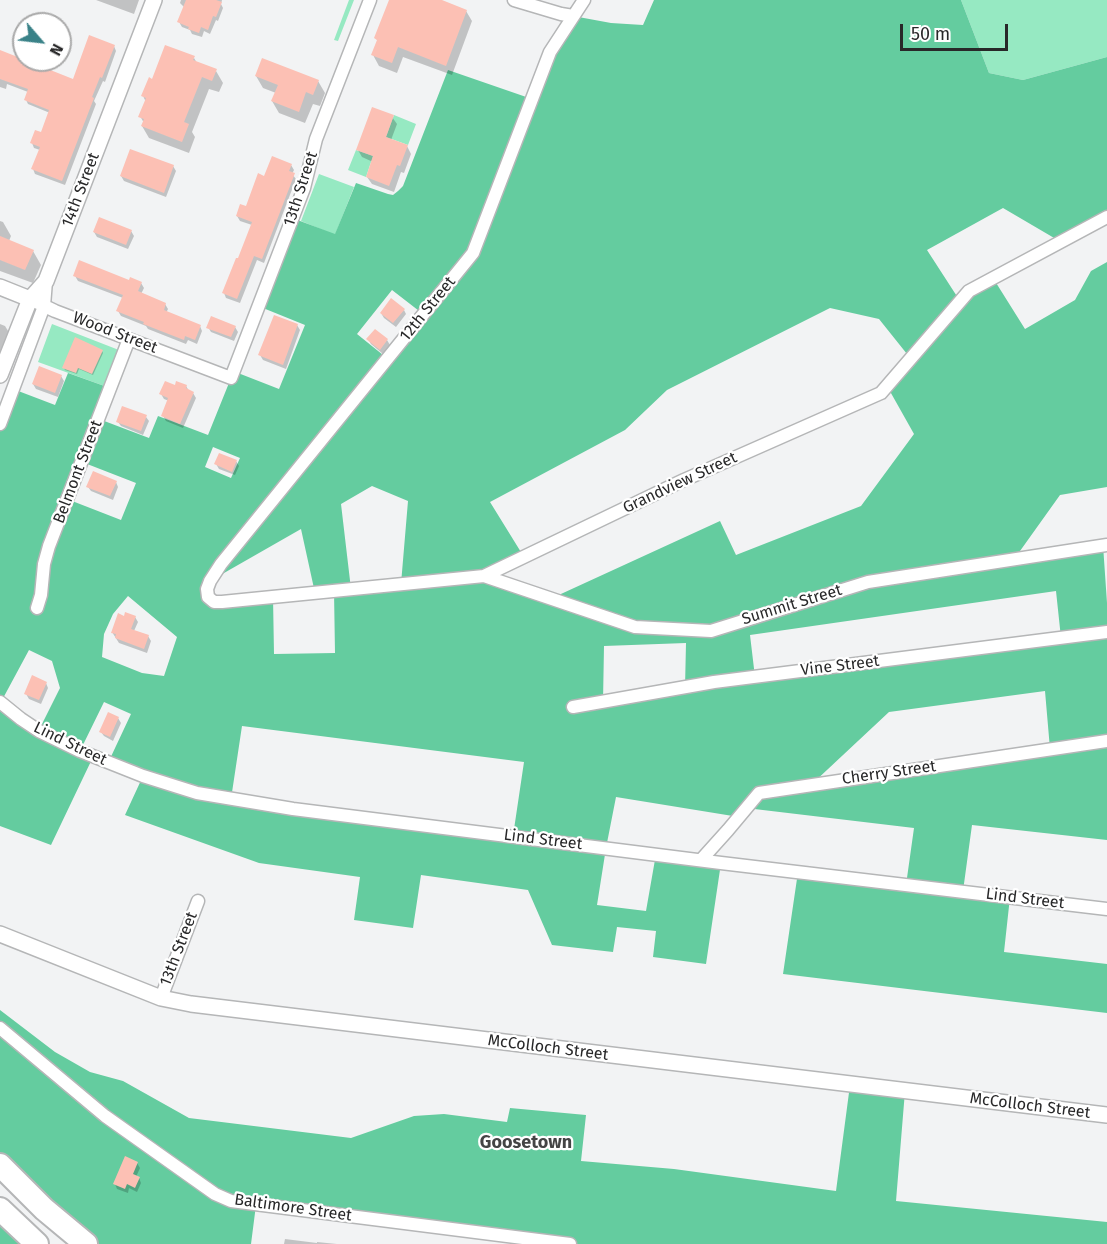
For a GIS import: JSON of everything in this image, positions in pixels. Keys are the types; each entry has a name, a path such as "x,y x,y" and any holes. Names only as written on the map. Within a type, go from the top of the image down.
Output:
{"highway":[{"path":"0,1158 44,1209"},
{"path":"0,1165 44,1209 86,1244"},
{"path":"0,1209 37,1244"}],"street":[{"name":"14th Street","path":"0,375 30,299 46,281 154,0"},
{"name":"13th Street","path":"231,378 304,188 316,139 370,0"},
{"path":"514,0 573,16"},
{"name":"12th Street","path":"210,581 241,538 472,253 550,52 584,0"},
{"name":"Grandview Street","path":"210,581 207,589 208,597 214,602 222,602 484,576 684,480 881,393 969,291 1107,217"},
{"path":"0,424 44,306 46,281"},
{"name":"Wood Street","path":"0,287 231,378"},
{"name":"Belmont Street","path":"37,608 49,546 129,339"},
{"name":"Summit Street","path":"484,576 635,627 711,631 868,582 1107,544"},
{"name":"Vine Street","path":"573,707 714,682 1107,632"},
{"name":"Lind Street","path":"0,702 12,713 39,730 80,751 143,776 197,793 293,809 1107,909"},
{"name":"Cherry Street","path":"701,860 759,793 1107,741"},
{"name":"13th Street","path":"161,998 198,901"},
{"name":"McColloch Street","path":"0,934 161,998 204,1006 1107,1115"},
{"name":"Baltimore Street","path":"0,1028 105,1116 215,1194 231,1201 570,1244"}],"green space":[{"path":"349,0 354,0 338,41 334,40"},
{"path":"654,0 961,0 989,73 1023,80 1107,57 1107,217 1061,242 1003,208 927,250 960,301 993,278 1025,329 1075,300 1091,271 1107,262 1107,487 1060,495 1015,558 1103,545 1107,603 1107,840 972,825 963,891 1010,897 1004,952 1107,964 1107,1013 783,974 798,872 906,885 914,828 746,808 739,817 616,797 597,905 646,911 656,854 721,863 706,964 653,957 656,931 617,927 613,952 552,945 528,890 421,875 413,928 354,920 360,877 259,863 125,815 143,776 108,763 131,714 104,702 80,751 93,757 51,845 0,826 0,424 13,389 55,405 68,373 110,388 99,419 149,438 158,416 208,435 231,378 238,373 279,389 305,325 258,306 292,218 335,234 356,183 393,195 398,191 403,186 448,70 532,99 573,16 611,23 643,25","holes":["392,290 423,314 388,359 357,334","830,308 879,319 911,359 887,386 914,434 861,506 736,555 720,521 550,599 485,576 524,557 490,502 625,430 667,390","213,447 240,458 231,478 205,467","82,462 136,483 121,520 67,499","372,486 408,501 401,584 351,589 341,504","301,529 315,593 334,591 335,653 274,654 273,597 208,597 210,581","1056,591 1061,638 755,677 750,635","128,596 177,637 164,676 142,673 102,657 104,634 113,614","686,643 685,688 603,702 604,646","29,650 52,661 60,688 39,730 1,702","1045,691 1050,749 812,784 889,712","242,726 524,762 513,836 231,799"]},
{"path":"961,0 1107,0 1107,57 1023,80 989,73"},
{"path":"394,115 416,124 408,145 386,137"},
{"path":"356,150 373,156 366,177 348,170"},
{"path":"319,174 354,187 335,235 301,221"},
{"path":"52,324 124,352 110,388 38,362"},
{"path":"0,1010 55,1052 90,1072 123,1081 189,1118 351,1138 414,1116 444,1114 507,1122 510,1108 586,1115 581,1161 674,1169 836,1191 850,1085 905,1091 896,1201 1107,1222 1107,1244 570,1244 256,1205 251,1244 86,1244 0,1158"},
{"path":"0,1207 40,1244 0,1244"}],"building":[{"path":"186,0 222,2 208,30 201,27 199,33 177,22"},
{"path":"389,0 442,0 467,10 446,66 398,47 392,63 371,55 377,40 374,38"},
{"path":"89,35 115,45 92,97 94,98 62,181 31,169 40,147 30,143 35,130 41,132 49,110 24,100 28,89 0,79 0,50 12,55 12,72 55,72 73,79"},
{"path":"165,45 195,56 193,60 217,69 212,81 202,77 184,122 189,124 182,142 141,126 144,119 138,117 146,98 141,96 149,77 152,79"},
{"path":"262,58 319,80 313,95 306,92 299,112 271,101 278,85 255,76"},
{"path":"372,107 394,115 386,137 408,145 389,186 366,177 373,156 356,150"},
{"path":"130,149 174,165 164,193 120,176"},
{"path":"272,156 292,164 289,171 295,173 262,259 254,256 237,299 222,293 252,222 236,216 240,204 246,206 258,173 264,176"},
{"path":"99,217 132,230 126,245 93,232"},
{"path":"0,236 34,250 25,270 0,260"},
{"path":"79,260 129,280 130,277 142,282 138,291 166,303 164,310 201,325 195,340 185,336 184,340 116,311 123,295 73,276"},
{"path":"391,298 405,309 393,323 380,313"},
{"path":"274,315 298,324 283,365 258,355"},
{"path":"211,316 236,326 231,337 206,328"},
{"path":"375,329 388,339 380,350 366,339"},
{"path":"75,337 103,350 92,374 78,368 76,373 62,368"},
{"path":"39,366 62,375 55,393 32,384"},
{"path":"165,381 175,385 176,381 187,385 186,388 194,392 180,424 161,416 168,398 159,394"},
{"path":"122,406 147,415 141,431 116,422"},
{"path":"219,453 237,460 232,472 214,464"},
{"path":"93,471 117,481 110,496 86,487"},
{"path":"125,612 136,616 131,629 149,635 144,649 115,638 116,634 111,633 118,613 124,616"},
{"path":"32,675 47,682 39,700 24,694"},
{"path":"108,712 119,717 110,737 99,732"},
{"path":"125,1156 138,1162 133,1174 140,1177 135,1188 127,1184 125,1189 113,1184"}],"district":[{"name":"Goosetown","path":"526,1143"}]}
